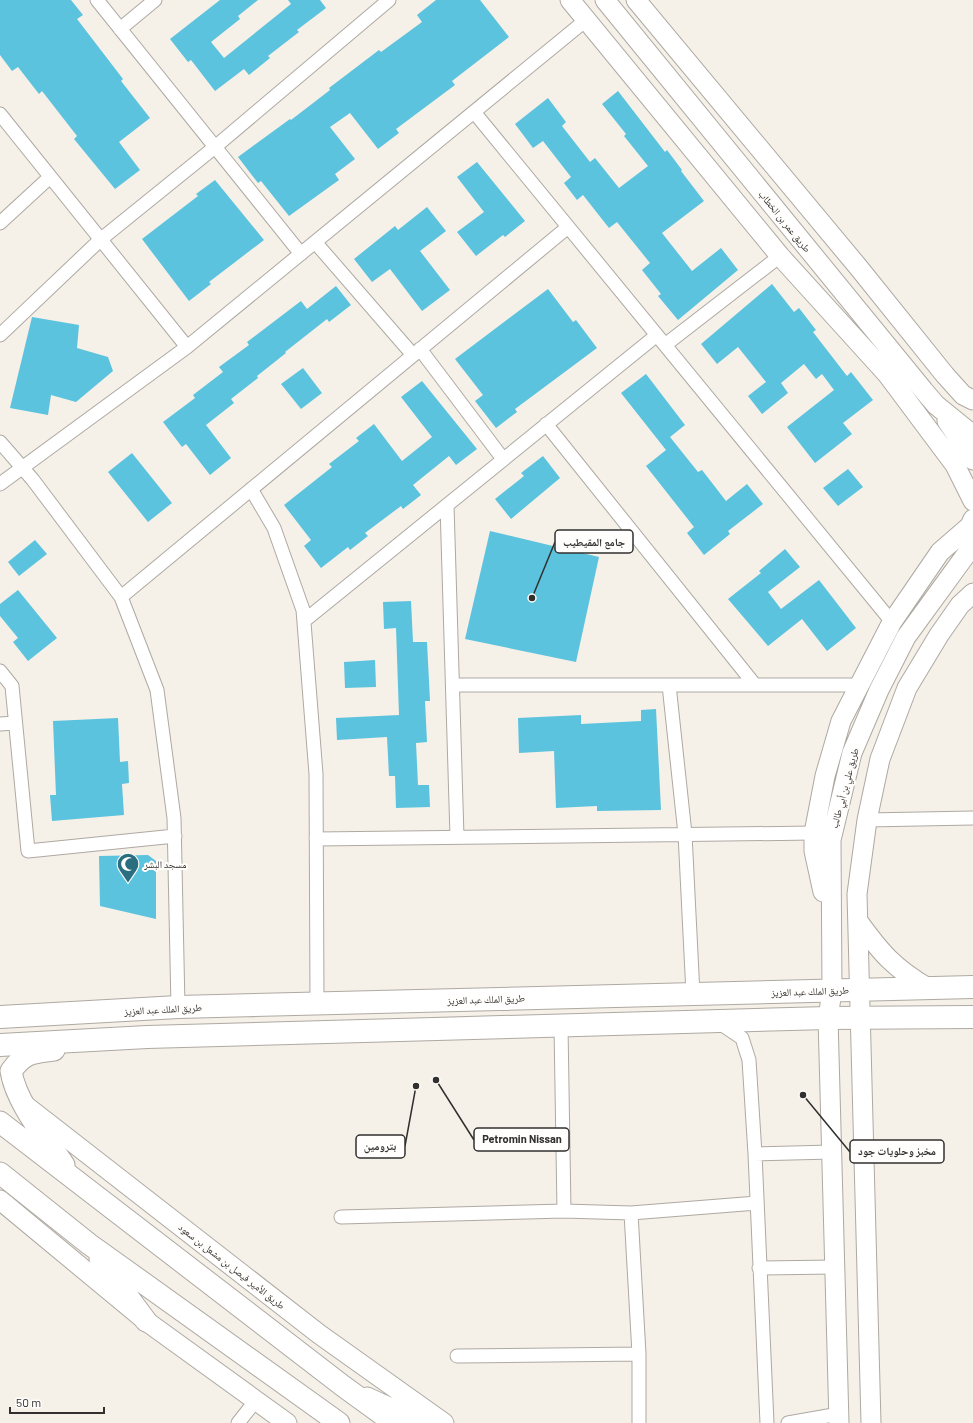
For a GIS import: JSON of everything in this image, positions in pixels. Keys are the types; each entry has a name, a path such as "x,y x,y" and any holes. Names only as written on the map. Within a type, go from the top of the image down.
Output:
{"highway":[{"name":"طريق الملك عبد العزيز","path":"0,1017 178,1007 973,987"},
{"path":"0,1045 147,1038 717,1021 828,1018 973,1017"}],"main road":[{"path":"570,0 780,256 887,374 955,465 973,501"},
{"name":"طريق عمر بن الخطاب","path":"605,0 936,405 973,435"},
{"path":"636,0 859,268 944,375 963,395 973,400"},
{"path":"689,145 733,157"},
{"path":"936,405 973,460"},
{"path":"830,927 814,851 814,833 822,786 841,720 892,622 940,552 972,528"},
{"path":"906,637 930,584 972,528"},
{"name":"طريق علي بن أبي طالب","path":"839,1418 828,1018 832,991 830,927 831,840 852,753 879,690 906,637 968,552 972,528"},
{"path":"871,1423 857,894 867,820 880,759 907,688 938,635 969,600"},
{"path":"822,786 852,753"},
{"path":"858,921 881,953 907,976 928,988"},
{"path":"0,1008 51,1015"},
{"path":"73,1179 24,1104 13,1083 11,1071 19,1060 28,1053 147,1038"},
{"name":"طريق الأمير فيصل بن مشعل بن سعود","path":"24,1104 318,1334 444,1423"},
{"path":"0,1122 343,1386 394,1423"},
{"path":"0,1173 89,1244 339,1423"},
{"path":"0,1200 146,1321 257,1399 287,1423"},
{"path":"89,1244 146,1321"},
{"path":"343,1386 424,1423"}],"street":[{"path":"98,0 301,254"},
{"path":"120,28 155,0"},
{"path":"0,335 100,240 215,147 389,0"},
{"path":"0,484 187,347 586,20"},
{"path":"474,112 892,622"},
{"path":"0,114 187,347"},
{"path":"0,223 50,177"},
{"path":"121,597 568,227"},
{"path":"315,242 416,352 503,460"},
{"path":"665,346 780,256"},
{"path":"304,621 657,335"},
{"path":"546,424 755,685"},
{"path":"0,442 22,467 121,597 157,690 174,818 178,1007"},
{"path":"251,489 274,528 304,610 316,774 317,1004"},
{"path":"447,505 457,837"},
{"path":"0,671 12,686 28,851 175,836"},
{"path":"452,685 859,685"},
{"path":"670,685 685,834 693,994"},
{"path":"0,724 15,723"},
{"path":"867,820 973,818"},
{"path":"316,839 814,833"},
{"path":"717,1021 742,1038 749,1060 755,1154 767,1423"},
{"path":"561,1026 564,1211"},
{"path":"755,1154 832,1152"},
{"path":"341,1217 564,1211 631,1213 757,1203"},
{"path":"631,1213 639,1354 639,1423"},
{"path":"759,1268 835,1267"},
{"path":"457,1356 639,1354"},
{"path":"238,1423 257,1399"},
{"path":"788,1423 839,1418"}],"building":[{"path":"0,0 71,0 83,15 77,19 123,79 121,81 150,118 119,142 140,170 115,189 74,139 77,136 42,91 39,94 18,67 12,71 0,55"},
{"path":"220,0 258,0 238,16 240,19 211,42 224,58 291,4 288,0 320,0 326,8 297,30 299,32 268,56 270,58 249,75 244,69 215,91 191,60 188,62 170,39"},
{"path":"436,0 480,0 509,37 452,81 455,85 396,129 399,133 378,149 350,113 330,127 355,159 335,174 339,180 289,216 261,181 258,183 238,157 290,119 291,120 330,90 329,88 379,50 381,52 422,22 417,15"},
{"path":"618,91 665,152 667,150 704,201 662,233 692,271 721,248 738,270 678,320 658,296 661,294 642,270 650,263 617,222 609,228 583,195 577,200 564,183 571,177 543,141 533,148 515,124 548,98 566,122 562,126 590,162 595,158 619,188 648,166 624,136 626,134 602,104"},
{"path":"477,162 525,221 505,237 503,235 476,256 457,232 484,212 457,177"},
{"path":"215,180 264,240 209,282 211,284 189,301 142,239 198,196 196,194"},
{"path":"427,207 446,231 420,251 450,290 422,311 390,269 372,282 354,259 395,226 398,230"},
{"path":"772,284 794,312 799,308 816,330 813,332 847,376 851,372 873,400 843,423 852,434 815,463 787,427 834,390 822,374 816,379 804,364 781,383 788,393 762,414 748,396 766,382 738,347 717,364 701,344"},
{"path":"336,286 351,305 329,322 327,319 285,352 286,353 257,376 258,378 231,399 234,403 206,425 231,458 210,475 186,444 182,447 163,422 195,398 193,395 223,372 219,367 249,345 247,342 301,301 307,309"},
{"path":"548,289 573,322 576,320 597,348 515,409 517,412 496,428 475,401 483,395 455,359"},
{"path":"32,317 79,325 77,348 108,357 113,371 76,402 51,395 48,415 10,408"},
{"path":"303,368 322,393 301,409 281,384"},
{"path":"646,374 685,425 670,437 698,472 702,470 726,501 747,484 763,504 728,531 730,534 704,555 687,533 694,527 646,466 666,450 621,393"},
{"path":"422,381 477,449 456,465 449,456 413,485 421,495 403,509 401,506 365,533 368,536 350,550 348,547 321,568 304,546 311,540 284,505 332,467 329,464 359,441 356,438 374,424 402,461 432,437 401,397"},
{"path":"132,453 172,503 148,522 108,472"},
{"path":"543,456 560,478 511,519 495,499 524,476 521,473"},
{"path":"848,469 863,487 838,506 823,488"},
{"path":"490,531 599,557 576,662 465,639"},
{"path":"35,540 47,554 19,576 8,562"},
{"path":"785,549 800,567 768,592 781,609 819,580 856,628 827,651 802,619 768,646 728,599 761,573 759,571"},
{"path":"18,590 57,638 28,661 13,642 18,638 0,616 0,604"},
{"path":"411,601 413,642 427,642 430,701 425,701 427,742 416,743 418,785 429,785 430,807 396,808 395,776 389,776 387,737 337,740 336,718 399,715 396,628 384,629 383,602"},
{"path":"375,660 376,687 345,688 344,662"},
{"path":"656,709 661,810 597,811 597,806 556,808 554,751 519,753 518,718 581,715 581,724 641,721 641,710"},
{"path":"118,718 120,762 128,761 129,783 122,784 124,815 52,821 50,795 56,795 53,721"},
{"name":"مسجد البشر","path":"148,855 156,861 156,919 100,906 99,856"}],"place":[{"name":"جامع المقيطيب","path":"532,598"},
{"name":"مسجد البشر","path":"128,884"},
{"name":"Petromin Nissan","path":"436,1080"},
{"name":"بترومين","path":"416,1086"},
{"name":"مخبز وحلويات جود","path":"803,1095"}]}
